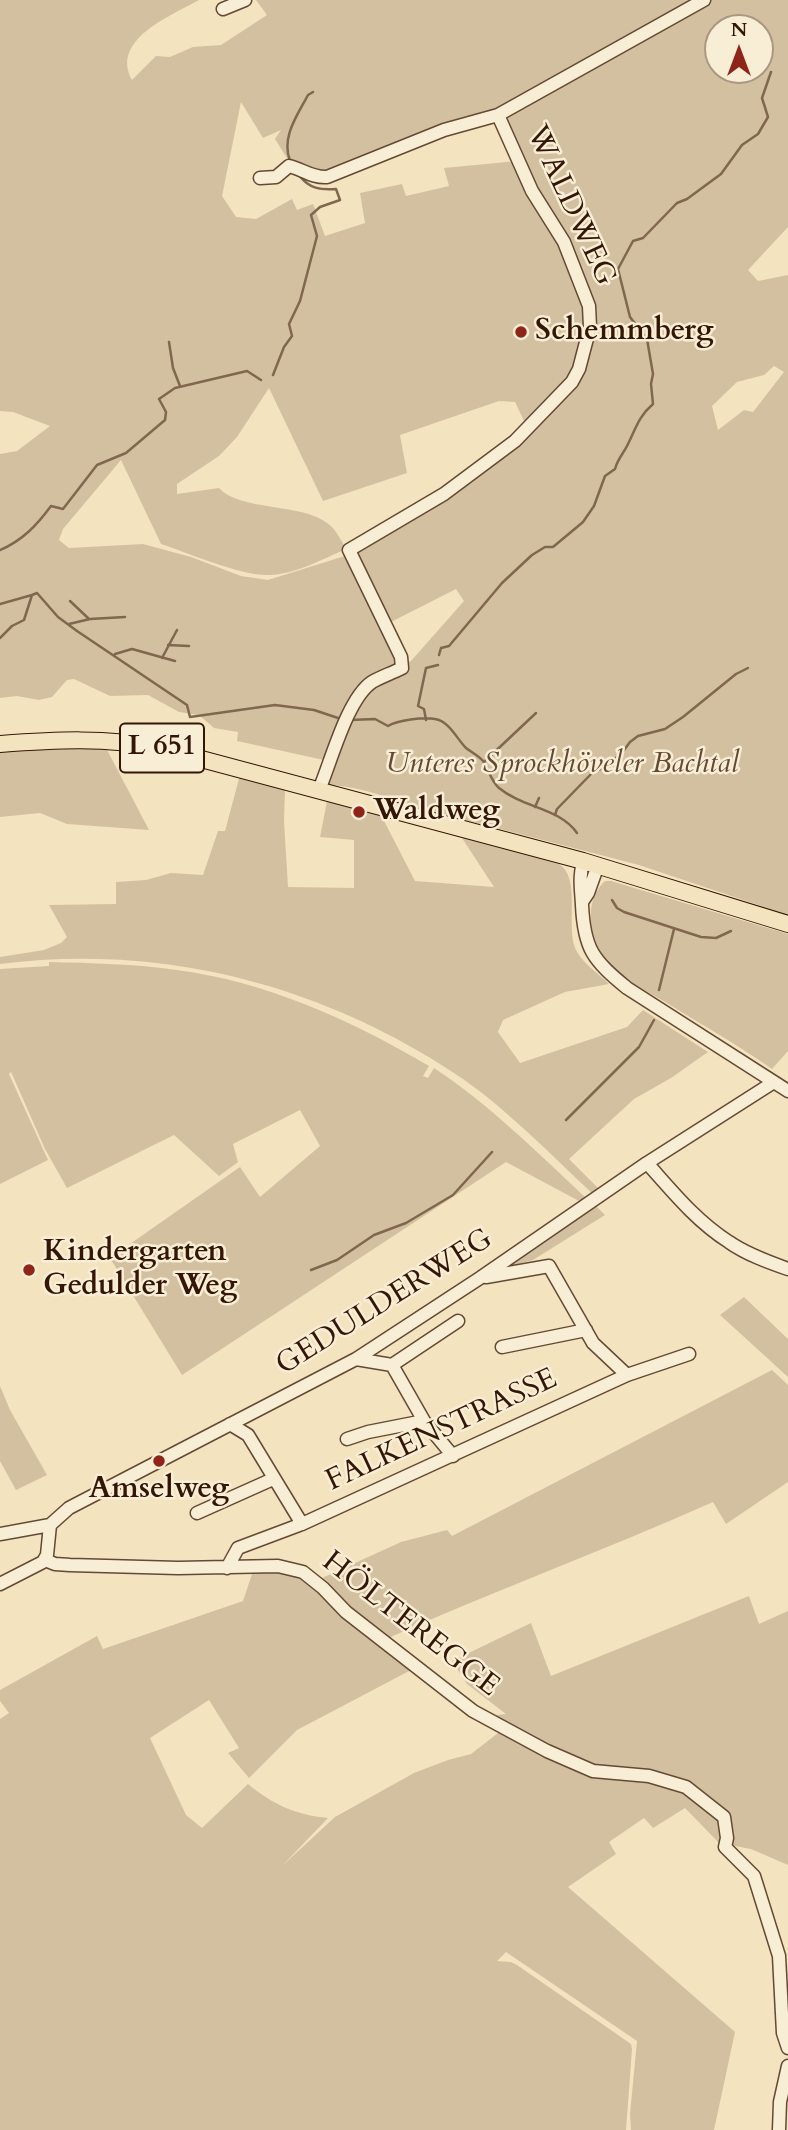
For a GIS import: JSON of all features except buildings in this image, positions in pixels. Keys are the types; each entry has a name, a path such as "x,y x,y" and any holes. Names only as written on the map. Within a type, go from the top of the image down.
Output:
{"main road":[{"name":"L 651","path":"0,744 71,740 125,741 173,751 590,863 788,924"}],"street":[{"path":"223,9 245,0"},
{"name":"WALDWEG","path":"260,178 276,177 289,166 302,169 318,178 327,177 431,135 498,115 704,0"},
{"name":"WALDWEG","path":"319,790 342,728 357,699 370,684 401,668 401,657 349,550 443,494 515,441 572,382 584,354 591,316 577,272 564,242 532,191 498,115"},
{"path":"590,863 579,892 582,925 586,943 607,972 627,988 788,1091"},
{"name":"GEDULDERWEG","path":"50,1525 69,1508 356,1359 647,1163 774,1082"},
{"path":"647,1163 696,1217 730,1244 788,1269"},
{"path":"480,1278 550,1266 593,1343 627,1375"},
{"path":"356,1359 392,1365 458,1321"},
{"path":"502,1347 586,1330"},
{"name":"FALKENSTRASSE","path":"228,1567 238,1548 302,1524 627,1375 689,1354"},
{"path":"392,1365 424,1421 453,1456"},
{"path":"347,1438 424,1421"},
{"path":"230,1424 248,1436 302,1524"},
{"path":"197,1513 273,1479"},
{"path":"0,1534 50,1525 46,1560 0,1584"},
{"name":"HÖLTEREGGE","path":"46,1560 59,1565 278,1566 303,1572 346,1612 473,1711 547,1751 593,1771 649,1776 686,1787 717,1810 726,1823 725,1847 754,1876 779,1956 783,2033 788,2048"},
{"path":"779,2130 780,2102 788,2066"}],"green space":[{"name":"Unteres Sprockhöveler Bachtal","path":"0,0 199,0 160,22 136,41 129,52 127,65 132,80 156,56 170,57 193,47 221,45 267,15 256,0 701,0 497,114 442,128 318,177 290,163 275,139 281,130 263,138 241,102 222,196 236,217 256,219 292,199 297,210 313,204 325,236 365,223 360,193 402,184 406,196 449,186 444,168 517,161 575,273 587,308 581,352 569,380 527,427 515,402 499,401 400,435 407,473 323,501 269,388 237,437 219,456 177,484 177,494 219,488 241,500 302,512 327,523 336,531 346,549 299,569 280,574 259,575 216,564 161,544 121,460 63,529 59,540 69,548 143,544 191,557 241,576 268,580 348,555 399,658 400,667 368,684 402,670 464,601 456,589 387,624 352,550 444,496 517,442 574,382 587,355 594,306 582,268 520,161 501,115 708,0 788,0 788,227 748,270 758,281 788,275 788,915 639,865 408,805 367,791 325,785 333,762 237,741 238,732 214,728 199,715 179,712 148,695 110,696 74,679 67,680 52,697 39,700 17,696 0,698 0,454 17,451 50,426 13,412 0,411","holes":["774,366 784,372 753,412 744,410 718,430 712,406 737,382 764,375"]},
{"path":"105,746 149,830 67,824 40,813 0,817 0,750"},
{"path":"240,775 285,790 288,887 354,888 354,840 320,837 327,801 381,815 415,881 494,887 460,835 559,864 566,871 570,880 575,948 585,963 609,984 565,992 503,1020 498,1032 520,1063 627,1027 643,1010 708,1052 671,1078 634,1099 569,1159 600,1190 594,1195 514,1120 463,1079 411,1046 300,996 242,979 183,967 123,960 62,959 0,964 0,957 44,950 61,943 67,937 49,905 116,904 116,882 146,880 171,873 203,875 218,831 225,831"},
{"path":"605,881 788,934 788,1051 772,1069 626,980 612,967 597,944 591,917 592,904"},
{"path":"49,962 177,970 243,984 308,1005 369,1033 429,1066 423,1076 428,1078 434,1068 455,1082 513,1130 586,1198 581,1202 506,1162 182,1375 110,1258 240,1167 260,1197 320,1146 300,1110 233,1144 238,1162 219,1176 174,1135 67,1188 45,1149 11,1072 9,1074 48,1160 0,1184 0,969 49,966"},
{"path":"593,1203 605,1215 533,1260 493,1271"},
{"path":"744,1297 788,1339 788,1377 720,1315"},
{"path":"772,1370 788,1385 788,1482 726,1524 713,1502 386,1639 349,1610 320,1579 401,1542 447,1530 452,1536"},
{"path":"0,1386 10,1410 47,1475 16,1490 0,1461"},
{"path":"278,1570 303,1578 413,1669 297,1730 249,1778 228,1753 239,1748 209,1700 150,1738 186,1815 202,1828 248,1784 285,1807 328,1818 282,1866 335,1817 414,1773 471,1754 502,1730 486,1716 506,1714 467,1684 452,1661 531,1623 551,1676 749,1596 759,1624 788,1611 788,1865 751,1849 719,1843 685,1808 653,1828 644,1818 609,1842 616,1854 568,1887 735,2032 714,2130 631,2130 637,2041 506,1952 497,1961 517,1965 631,2044 626,2130 0,2130 0,1719 9,1713 0,1701 0,1690 97,1636 103,1649 243,1601 253,1571"}],"waterway":[{"path":"439,655 441,648 449,646 502,583 532,555 545,547 553,547 583,522 594,506 605,476 615,469 641,418 653,404 653,374 647,339 630,317 618,269 633,241 643,238 677,203 687,199 721,174 742,145 758,134 768,117 762,98 767,84"},
{"path":"290,161 287,144 289,135 308,95 313,92"},
{"path":"273,375 284,347 292,336 289,324 300,301 317,236 311,215 320,207 340,200 336,189 316,188 299,175"},
{"path":"169,342 173,368 180,386"},
{"path":"0,550 28,532 51,506 63,509 97,465 126,453 165,420 166,412 159,399 175,388 247,371 261,380"},
{"path":"32,595 37,593 58,617 187,705 190,717 275,705 314,710 341,719"},
{"path":"0,604 32,595"},
{"path":"0,638 12,626 24,620 32,595"},
{"path":"70,601 88,618"},
{"path":"69,624 90,619 125,617"},
{"path":"162,658 177,630"},
{"path":"168,645 189,646"},
{"path":"115,654 132,649 175,661"},
{"path":"426,720 424,709 418,706 426,668 438,665"},
{"path":"555,815 557,809 594,771 621,754 630,742 638,736 665,729 736,674 748,668"},
{"path":"485,761 536,713"},
{"path":"350,720 375,719 388,726 417,719 440,720 466,748 483,761 499,788 561,818 577,833"},
{"path":"535,807 539,798"},
{"path":"612,900 617,908 624,912 701,937 716,938 731,931"},
{"path":"659,990 674,929"},
{"path":"566,1120 639,1047 654,1020"},
{"path":"311,1270 337,1260 374,1235 406,1223 453,1195 492,1152"}],"place":[{"name":"Schemmberg","path":"521,332"},
{"name":"Waldweg","path":"359,812"},
{"name":"Kindergarten Gedulder Weg","path":"29,1270"},
{"name":"Amselweg","path":"159,1461"}]}
